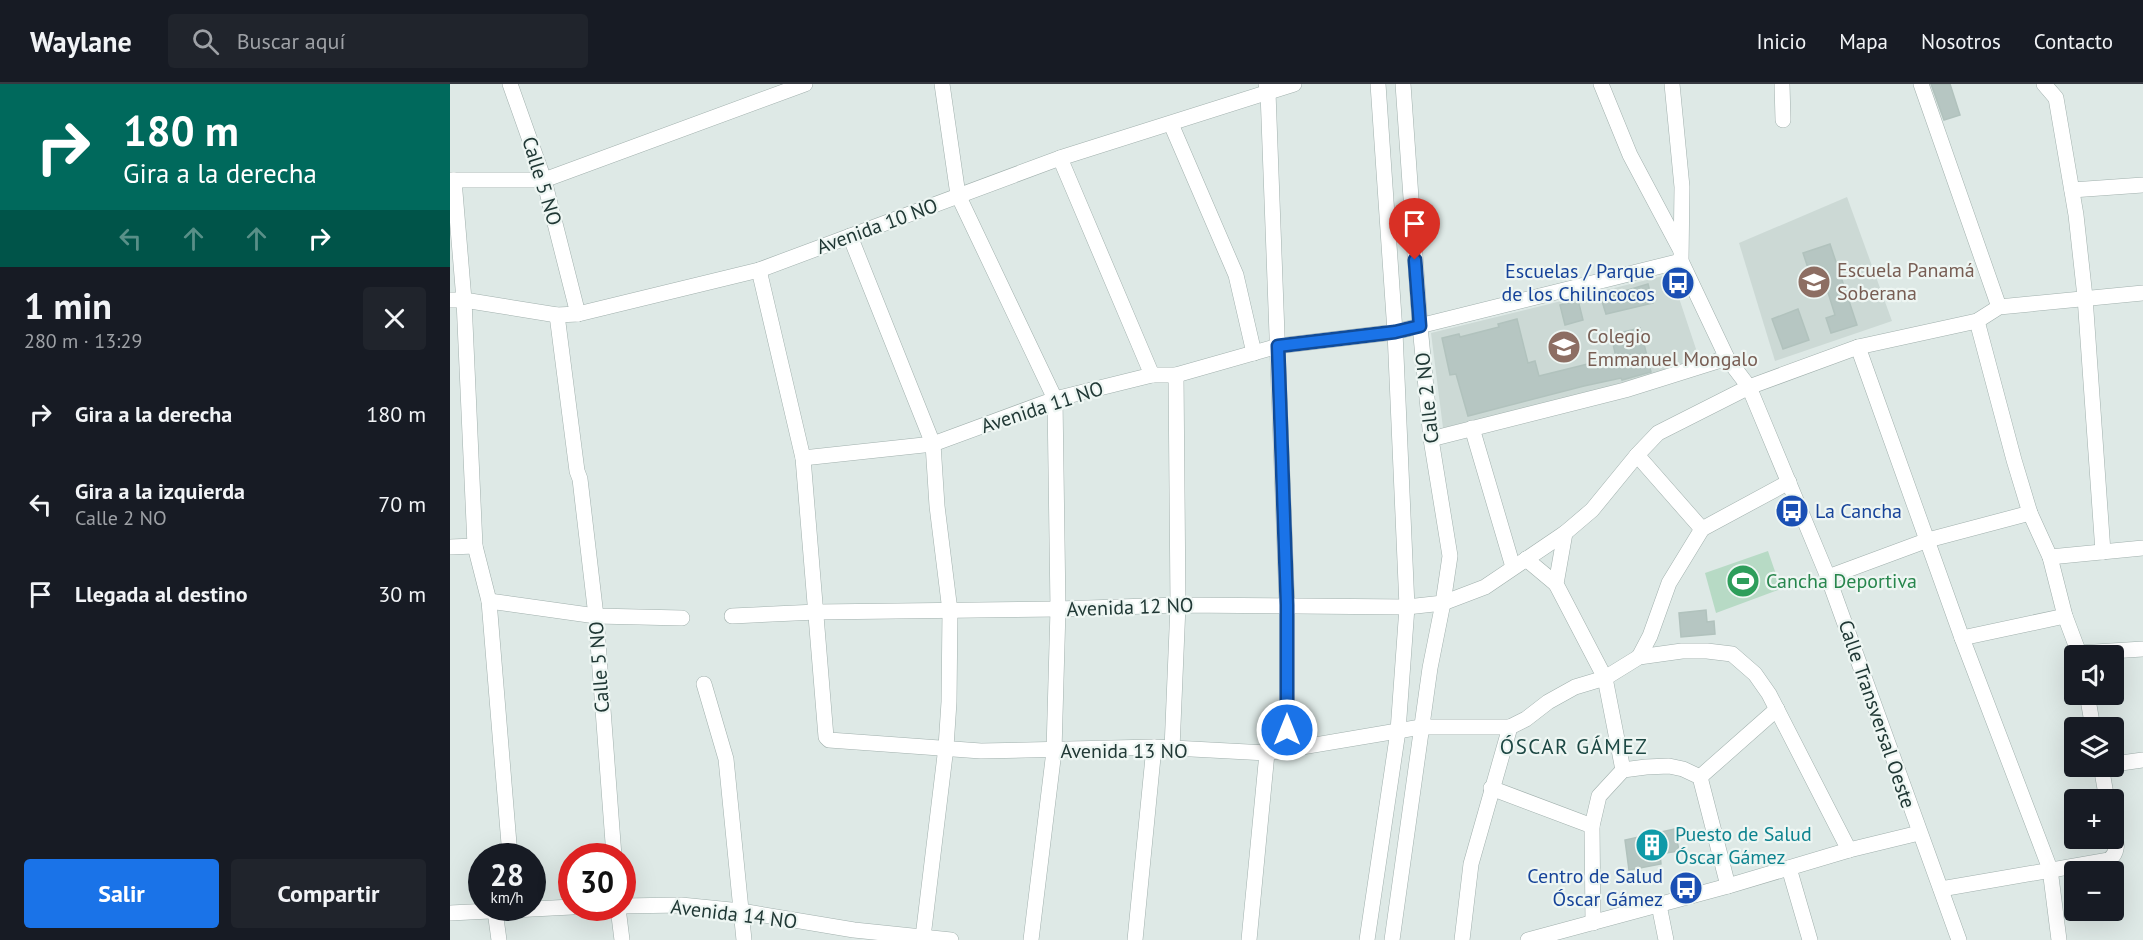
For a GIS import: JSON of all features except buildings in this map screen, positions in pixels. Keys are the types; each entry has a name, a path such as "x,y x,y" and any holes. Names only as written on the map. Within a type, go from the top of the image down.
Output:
{"street":[{"name":"Calle 5 NO","path":"510,84 544,180 578,314"},
{"path":"509,843 489,601 475,546 457,300 452,180 544,180 805,84"},
{"path":"942,84 958,195 1055,399 1058,609 1054,751 1030,940"},
{"name":"Avenida 10 NO","path":"457,300 557,315 578,314 759,270 1060,158 1171,124 1267,88 1294,84"},
{"path":"1367,940 1398,731 1407,607 1395,332 1378,84"},
{"name":"Calle 2 NO","path":"1392,940 1421,727 1450,556 1431,440 1420,326 1403,84"},
{"path":"1601,84 1629,155 1681,256"},
{"name":"Calle Transversal Oeste","path":"1672,84 1682,187 1681,256 1727,358 1749,387 1790,482 1828,577 1959,940"},
{"path":"1782,84 1783,120"},
{"path":"1921,84 1999,307"},
{"path":"2044,84 2056,99 2072,190 2085,297 2103,552"},
{"path":"1267,88 1287,605 1287,751"},
{"path":"1171,124 1236,275 1254,353"},
{"path":"1060,158 1152,375"},
{"path":"2072,190 2143,185"},
{"path":"850,236 933,444 937,506 950,611 946,747 923,937"},
{"name":"Avenida 11 NO","path":"803,458 933,444 1055,399 1152,375 1176,375 1278,346 1395,332 1681,256"},
{"path":"759,270 803,458 817,612"},
{"path":"2076,645 2065,616 2050,557 2030,513 1977,321 1999,307 2143,292"},
{"name":"Calle 5 NO","path":"557,315 596,616 613,843"},
{"name":"Avenida 12 NO","path":"732,616 817,612 1178,605 1407,607 1443,603 1485,587 1565,533 1592,510 1637,455 1658,434 1749,387 1858,347 1977,321"},
{"path":"1858,347 1962,638 2050,869 2059,940"},
{"path":"1431,440 1625,390 1727,358"},
{"path":"1173,749 1178,605 1176,375"},
{"path":"1472,428 1520,563 1556,584 1605,678 1623,770"},
{"path":"1637,455 1702,529"},
{"path":"1640,657 1669,583 1702,529 1790,482"},
{"path":"1828,577 1928,540 2030,513"},
{"path":"1556,584 1565,533"},
{"path":"450,547 475,546"},
{"path":"2050,557 2143,548"},
{"path":"489,601 596,616 682,618"},
{"name":"Avenida 13 NO","path":"817,612 826,737 834,741 981,751 1154,747 1267,753 1421,727 1509,727"},
{"path":"1962,638 2065,616"},
{"path":"2124,650 2143,649"},
{"path":"1462,940 1471,864 1509,727 1526,719 1548,702 1575,687 1605,678 1640,657 1682,651 1732,654 1755,674 1777,709 1849,850"},
{"path":"704,684 726,759 744,940"},
{"path":"1700,777 1777,709"},
{"path":"1134,940 1154,747"},
{"path":"1250,940 1267,753"},
{"path":"2124,763 2143,760"},
{"path":"1593,923 1592,826 1599,796 1623,770 1646,766 1669,766 1683,769 1700,777"},
{"path":"1700,777 1728,886"},
{"path":"1491,788 1592,826"},
{"path":"1535,939 1849,850 1919,833"},
{"path":"1941,889 2109,860 2115,855 2117,849"},
{"path":"1789,868 1810,940"},
{"name":"Avenida 14 NO","path":"636,906 681,905 741,911 854,930 951,940"},
{"path":"1659,905 1666,940"},
{"path":"450,913 468,912"},
{"path":"496,921 499,940"},
{"path":"620,921 622,940"}],"shaded area":[{"name":"Escuela Panamá Soberana","path":"1847,197 1892,321 1775,361 1739,243"},
{"name":"Colegio Emmanuel Mongalo","path":"1671,274 1700,361 1596,390 1443,428 1431,333"}],"green space":[{"name":"Cancha Deportiva","path":"1768,551 1781,589 1716,613 1705,573"}],"place":[{"name":"Escuela Panamá Soberana","path":"1814,282"},
{"name":"Escuelas / Parque de los Chilincocos","path":"1678,283"},
{"name":"Colegio Emmanuel Mongalo","path":"1564,347"},
{"name":"La Cancha","path":"1792,511"},
{"name":"Cancha Deportiva","path":"1743,581"},
{"name":"Puesto de Salud Óscar Gámez","path":"1652,845"},
{"name":"Centro de Salud Óscar Gámez","path":"1686,888"}],"district":[{"name":"ÓSCAR GÁMEZ","path":"1574,747"}],"route":[{"path":"1287,730 1287,605 1278,346 1395,332 1420,326 1415,260"}]}
